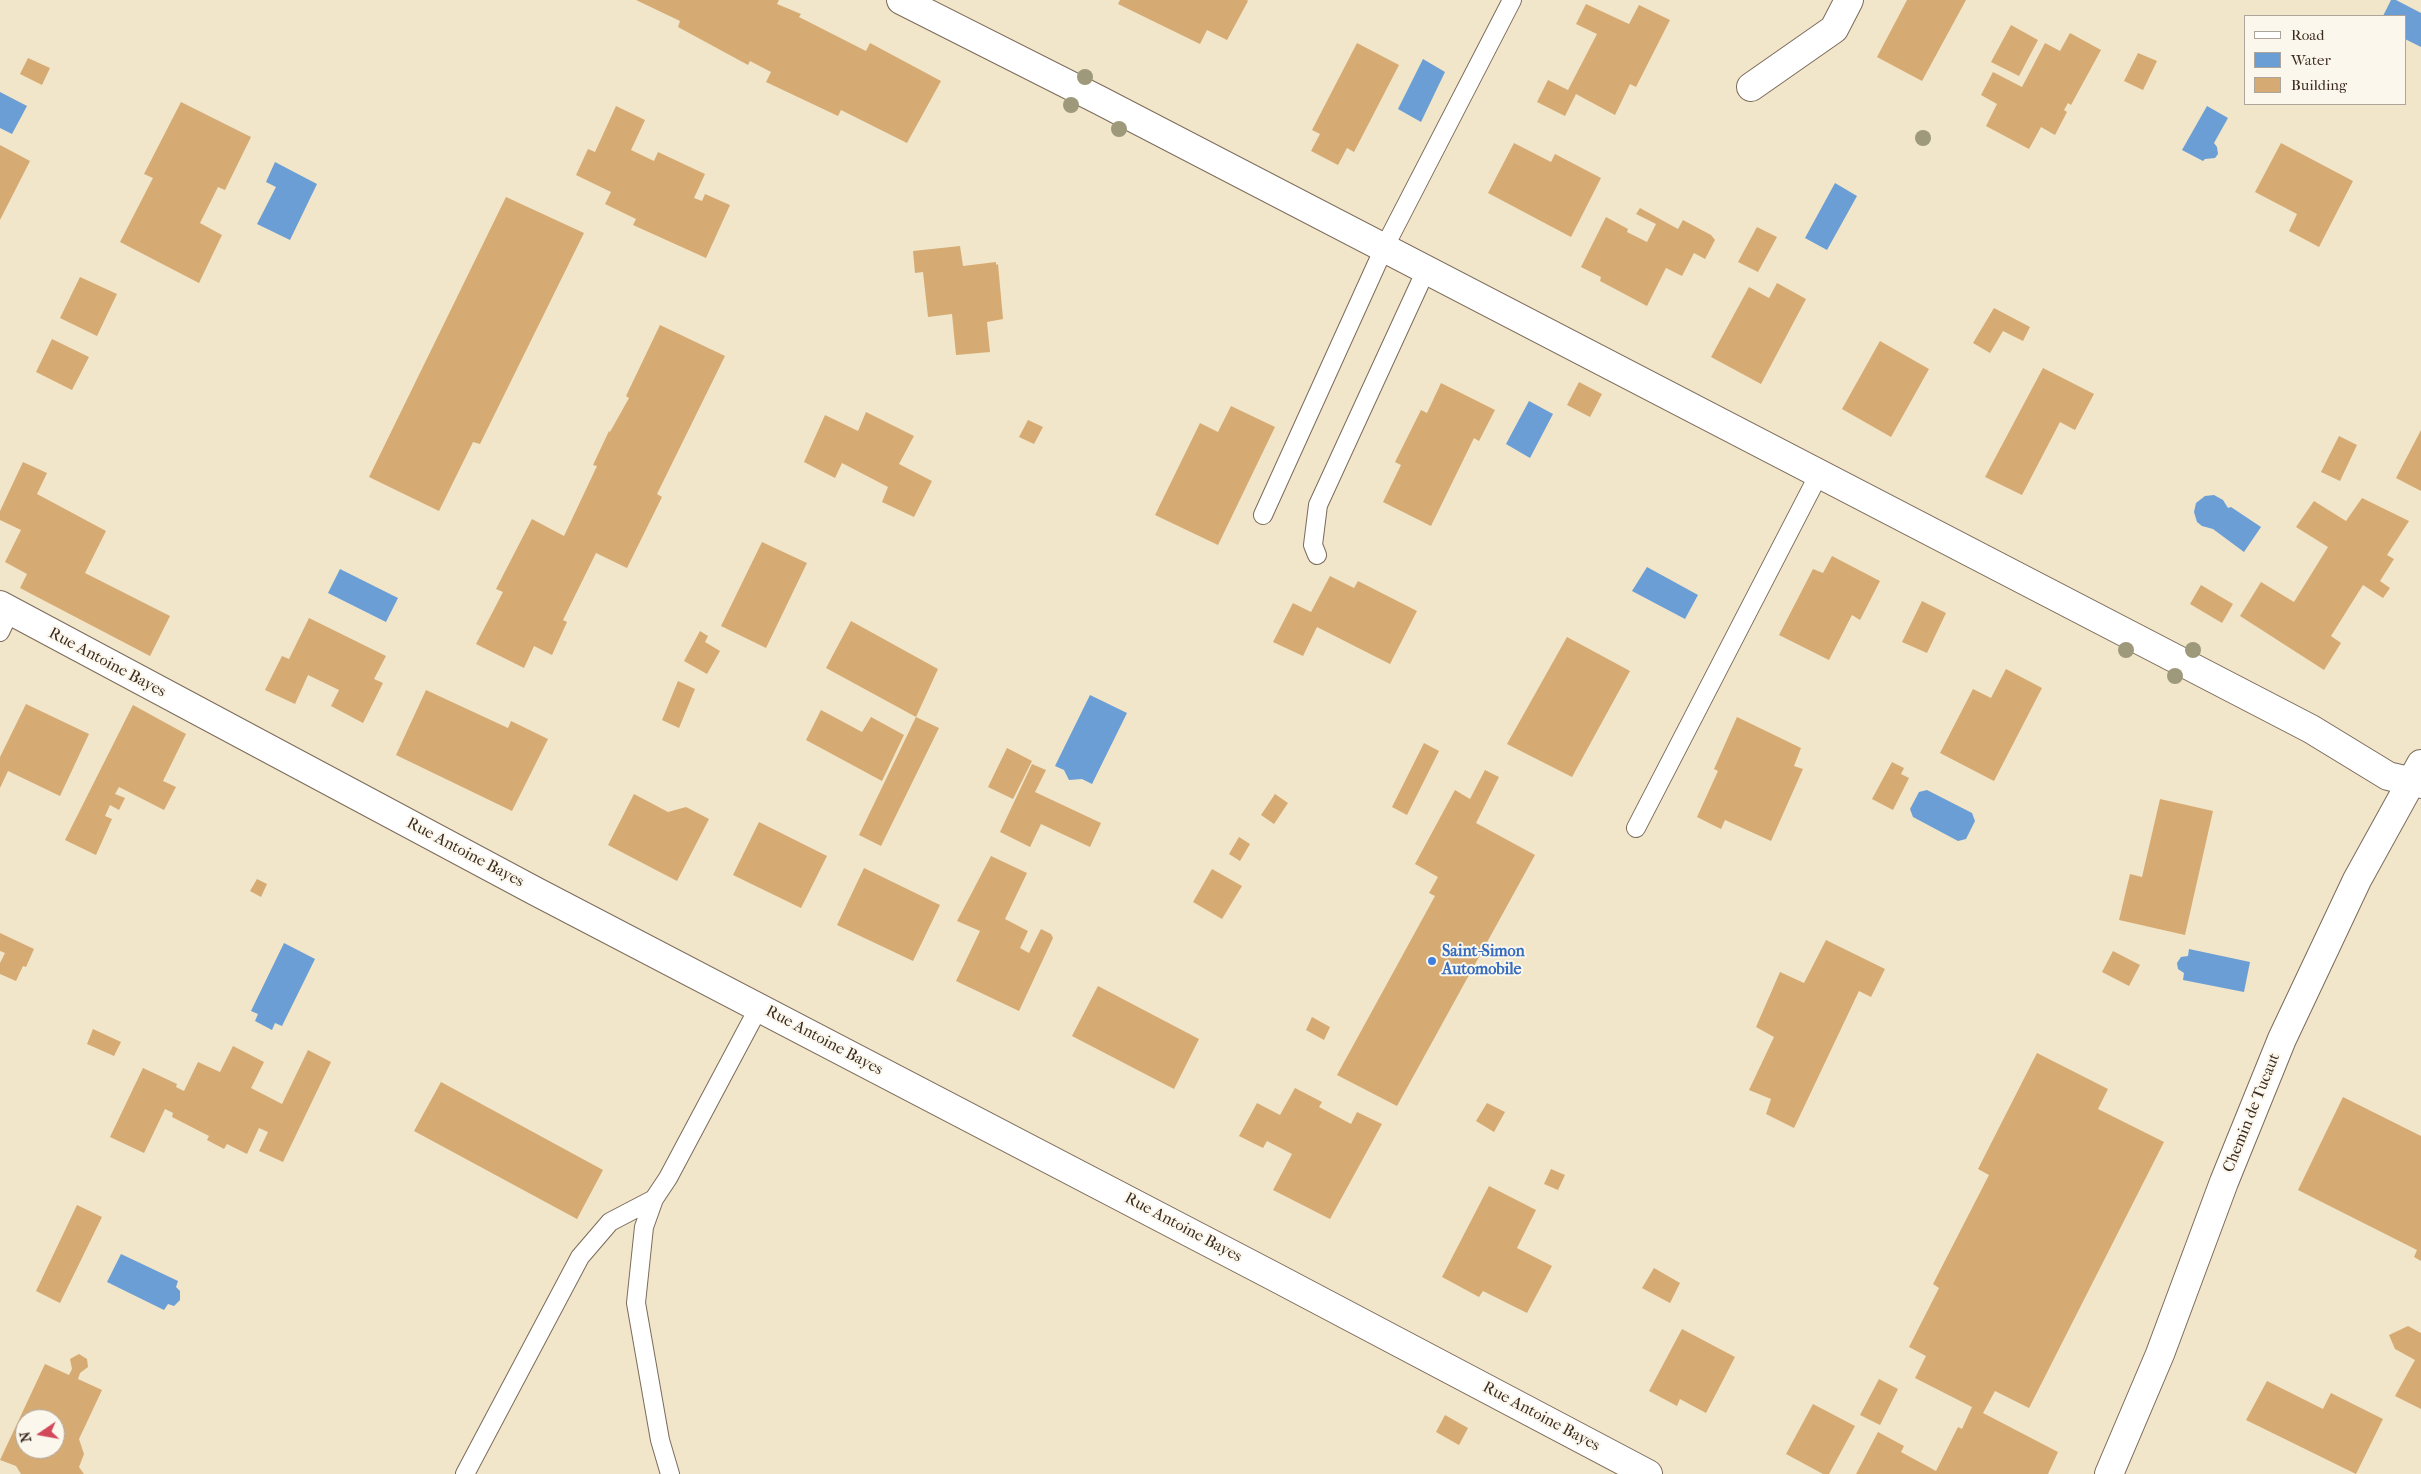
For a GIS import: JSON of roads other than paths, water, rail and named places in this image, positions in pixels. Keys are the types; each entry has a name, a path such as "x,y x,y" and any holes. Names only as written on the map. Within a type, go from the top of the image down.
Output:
{"street":[{"path":"901,0 1384,248 2311,729 2388,776 2417,777"},
{"path":"1751,87 1834,29 1849,0"},
{"name":"Rue Antoine Bayes","path":"3,616 759,1007 1648,1474"},
{"name":"Chemin de Tucaut","path":"2108,1474 2160,1354 2224,1182 2282,1039 2357,880 2417,777"}],"lane":[{"path":"1263,516 1384,248 1512,0"},
{"path":"1317,555 1313,545 1318,505 1426,270"},
{"path":"1636,828 1819,474"},
{"path":"670,1474 660,1440 636,1303 644,1227 654,1199 668,1178 759,1007"},
{"path":"465,1474 580,1257 610,1222 654,1199"},
{"path":"473,1474 475,1456"}],"water":[{"path":"2391,0 2396,0 2421,13 2421,47 2406,40 2406,15 2384,15"},
{"path":"1423,59 1445,72 1421,122 1398,109"},
{"path":"0,92 27,106 12,134 0,128"},
{"path":"2207,106 2228,118 2214,143 2218,154 2215,158 2203,161 2182,150"},
{"path":"275,162 317,184 290,240 257,224 276,187 266,182"},
{"path":"1835,183 1857,196 1827,250 1805,238"},
{"path":"1529,401 1553,414 1530,458 1506,444"},
{"path":"2214,495 2223,500 2228,508 2231,507 2261,527 2244,552 2213,529 2202,526 2197,522 2194,512 2196,503 2205,496"},
{"path":"1647,567 1698,595 1685,619 1632,591"},
{"path":"340,569 398,598 386,622 328,593"},
{"path":"1090,695 1127,713 1092,784 1082,779 1069,780 1064,770 1055,766"},
{"path":"1927,790 1972,813 1975,821 1966,839 1958,841 1913,817 1910,809 1919,792"},
{"path":"284,943 315,959 282,1026 275,1023 272,1030 255,1021 258,1014 251,1011"},
{"path":"2189,949 2250,962 2244,992 2183,980 2184,973 2178,969 2177,963 2181,957 2188,956"},
{"path":"121,1254 178,1281 176,1287 180,1291 180,1300 174,1306 168,1304 164,1310 107,1282"}],"place":[{"name":"Saint-Simon Automobile","path":"1432,961"}]}
